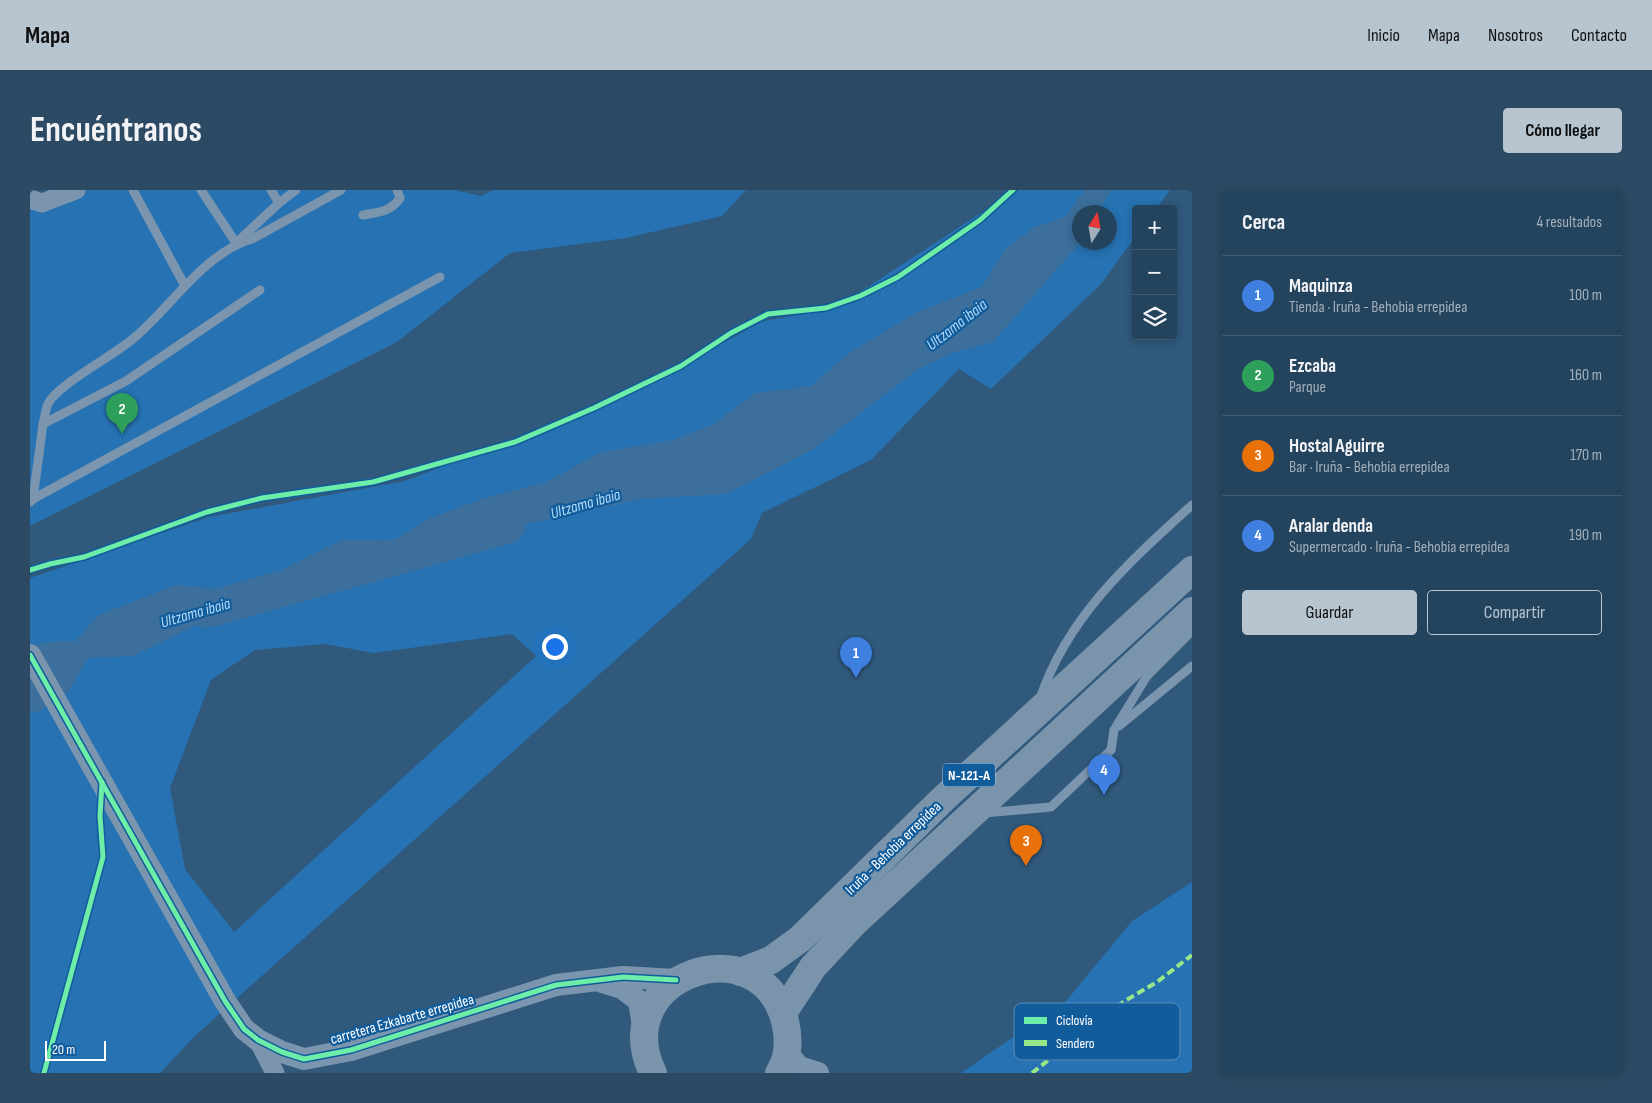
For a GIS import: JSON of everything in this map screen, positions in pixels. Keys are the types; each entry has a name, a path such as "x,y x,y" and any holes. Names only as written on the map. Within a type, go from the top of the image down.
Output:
{"highway":[{"name":"Iruña - Behobia errepidea","path":"740,972 771,960 800,939 943,798 1192,570"},
{"name":"Iruña - Behobia errepidea","path":"783,1013 813,967 854,922 1192,610"},
{"name":"N-121-A","path":"645,1058 646,1022 657,998 676,980 685,975 707,969 730,969 740,972 766,988 783,1013 788,1032 783,1062"}],"street":[{"path":"30,199 42,203 76,190"},
{"name":"carretera Ezkabarte errepidea","path":"30,655 225,1001 244,1029 258,1040 282,1052 304,1059 306,1065 556,986 623,977 676,980"},
{"name":"carretera Ezkabarte errepidea","path":"597,980 622,988 639,1001 645,1058"},
{"path":"258,1040 275,1073"},
{"path":"783,1062 818,1073"}],"lane":[{"path":"133,190 185,286"},
{"path":"201,190 236,243"},
{"path":"270,190 279,203"},
{"path":"32,500 48,403 63,389 134,338 185,286 296,190"},
{"path":"236,243 252,239 341,190"},
{"path":"363,215 387,211 395,206 400,198 397,190"},
{"path":"32,500 440,277"},
{"path":"44,424 126,381 260,290"},
{"path":"1035,714 1046,682 1078,622 1125,566 1192,505"},
{"path":"969,814 1051,807 1111,750 1114,730 1147,676 1192,631"},
{"path":"1114,730 1192,666"}],"shaded area":[{"path":"69,190 454,190 481,196 493,190 746,190 722,216 626,238 510,253 397,342 30,526 30,206"},
{"path":"1016,190 1170,190 1159,205 1132,205 1132,241 1101,284 991,389 959,369 871,460 762,513 751,539 197,1034 160,1073 30,1073 30,578 209,517 405,481 634,392 763,321 834,309","holes":["512,634 536,656 234,932 185,869 170,788 211,680 255,650 325,644 374,653"]},
{"path":"1192,882 1192,1073 961,1073 1014,1036 1014,1060 1180,1060 1180,1003 1063,1003 1132,921"}],"water":[{"path":"1084,190 1111,190 1102,205 1074,205"},
{"path":"1072,207 1072,250 1074,250 993,342 953,353 918,369 814,449 726,494 641,499 459,539 256,596 133,656 88,658 69,691 39,711 30,713 30,647 48,642 76,641 98,615 176,585 216,589 281,570 341,540 394,540 430,518 482,499 546,482 601,452 672,440 712,425 755,393 811,386 849,353 917,312 982,287 1005,249 1033,228 1066,216"}],"waterway":[{"name":"Ultzama ibaia","path":"207,610 507,526"}],"marked path":[{"path":"1122,1003 1157,982 1192,955"},
{"path":"1032,1073 1049,1060"}],"cycle path":[{"path":"30,570 84,557 207,512 262,498 373,482 515,442 594,408 681,366 731,333 768,314 826,308 860,296 898,277 980,220 1013,190"},
{"path":"30,655 225,1001 244,1029 258,1040 282,1052 304,1059 351,1050 556,985 623,977 676,980"},
{"path":"44,1073 103,857 100,816 102,782"}],"place":[{"name":"Ezcaba","path":"122,434"},
{"name":"Maquinza","path":"856,678"},
{"name":"Aralar denda","path":"1104,795"},
{"name":"Hostal Aguirre","path":"1026,866"}]}
